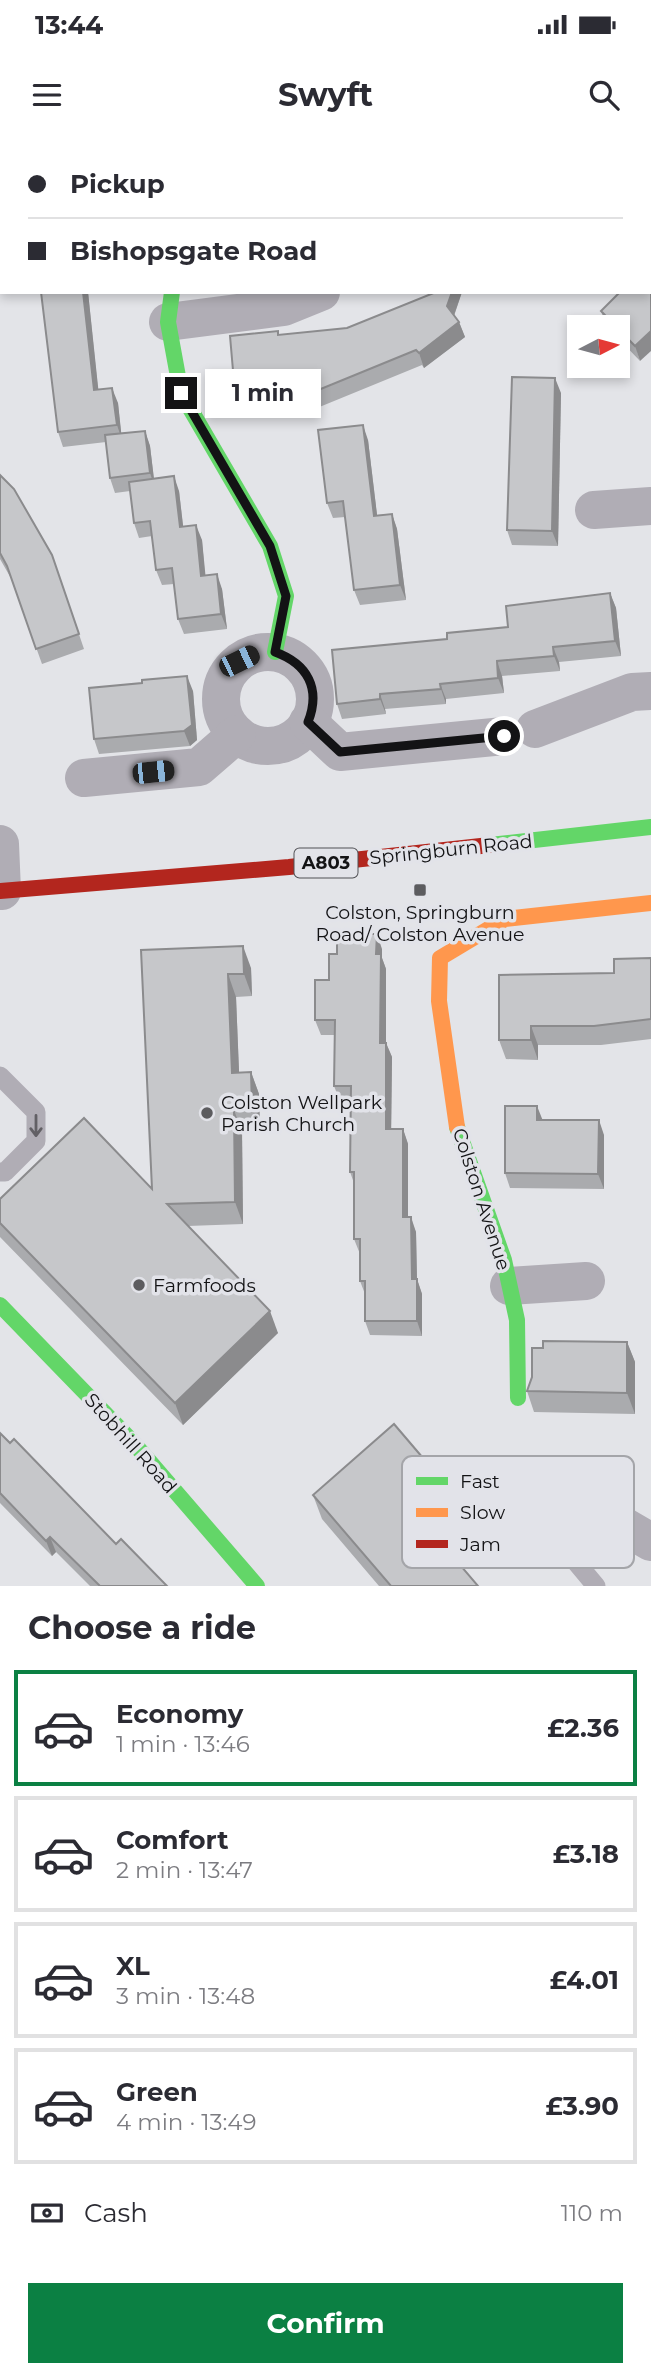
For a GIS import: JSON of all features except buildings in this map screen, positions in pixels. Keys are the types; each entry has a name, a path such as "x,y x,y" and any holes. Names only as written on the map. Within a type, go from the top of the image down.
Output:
{"street":[{"path":"275,652 286,596 270,546 181,393 170,307 284,307 316,294"},
{"path":"594,510 651,506"},
{"path":"275,652 290,658 303,668 311,682 314,707 308,722 292,740 276,745 251,743 225,722 221,706 222,688 239,661 254,654 275,652"},
{"path":"308,722 340,752 519,732 632,692 651,691"},
{"path":"84,778 199,767 237,734"},
{"name":"Springburn Road","path":"1,891 289,867 651,827"},
{"path":"0,844 1,891"},
{"name":"Colston Avenue","path":"517,1398 517,1320 504,1260 456,1125 439,1001 440,958 505,919 651,903"},
{"name":"Colston Avenue","path":"509,1286 586,1281"},
{"name":"Stobhill Road","path":"0,1305 131,1440 257,1586"},
{"path":"634,1532 651,1542"}],"lane":[{"path":"0,1076 36,1112 36,1142 5,1172 0,1172"},
{"path":"581,1568 596,1586"}],"traffic: fast":[{"path":"172,294 168,322 181,393 270,546 286,596 275,652"},
{"path":"490,845 651,827"},
{"path":"457,1127 504,1260 517,1320 518,1398"},
{"path":"0,1305 131,1440 257,1586"}],"traffic: slow":[{"path":"457,1127 439,1001 440,958 505,919 651,903"}],"traffic: jam":[{"path":"0,891 289,867 490,845"}],"place":[{"name":"Colston, Springburn Road/ Colston Avenue","path":"420,890"},
{"name":"Colston Wellpark Parish Church","path":"207,1113"},
{"name":"Farmfoods","path":"139,1285"}],"route":[{"path":"181,393 270,546 286,596 275,652 290,658 303,668 311,682 314,707 308,722 340,752 504,736"}]}
